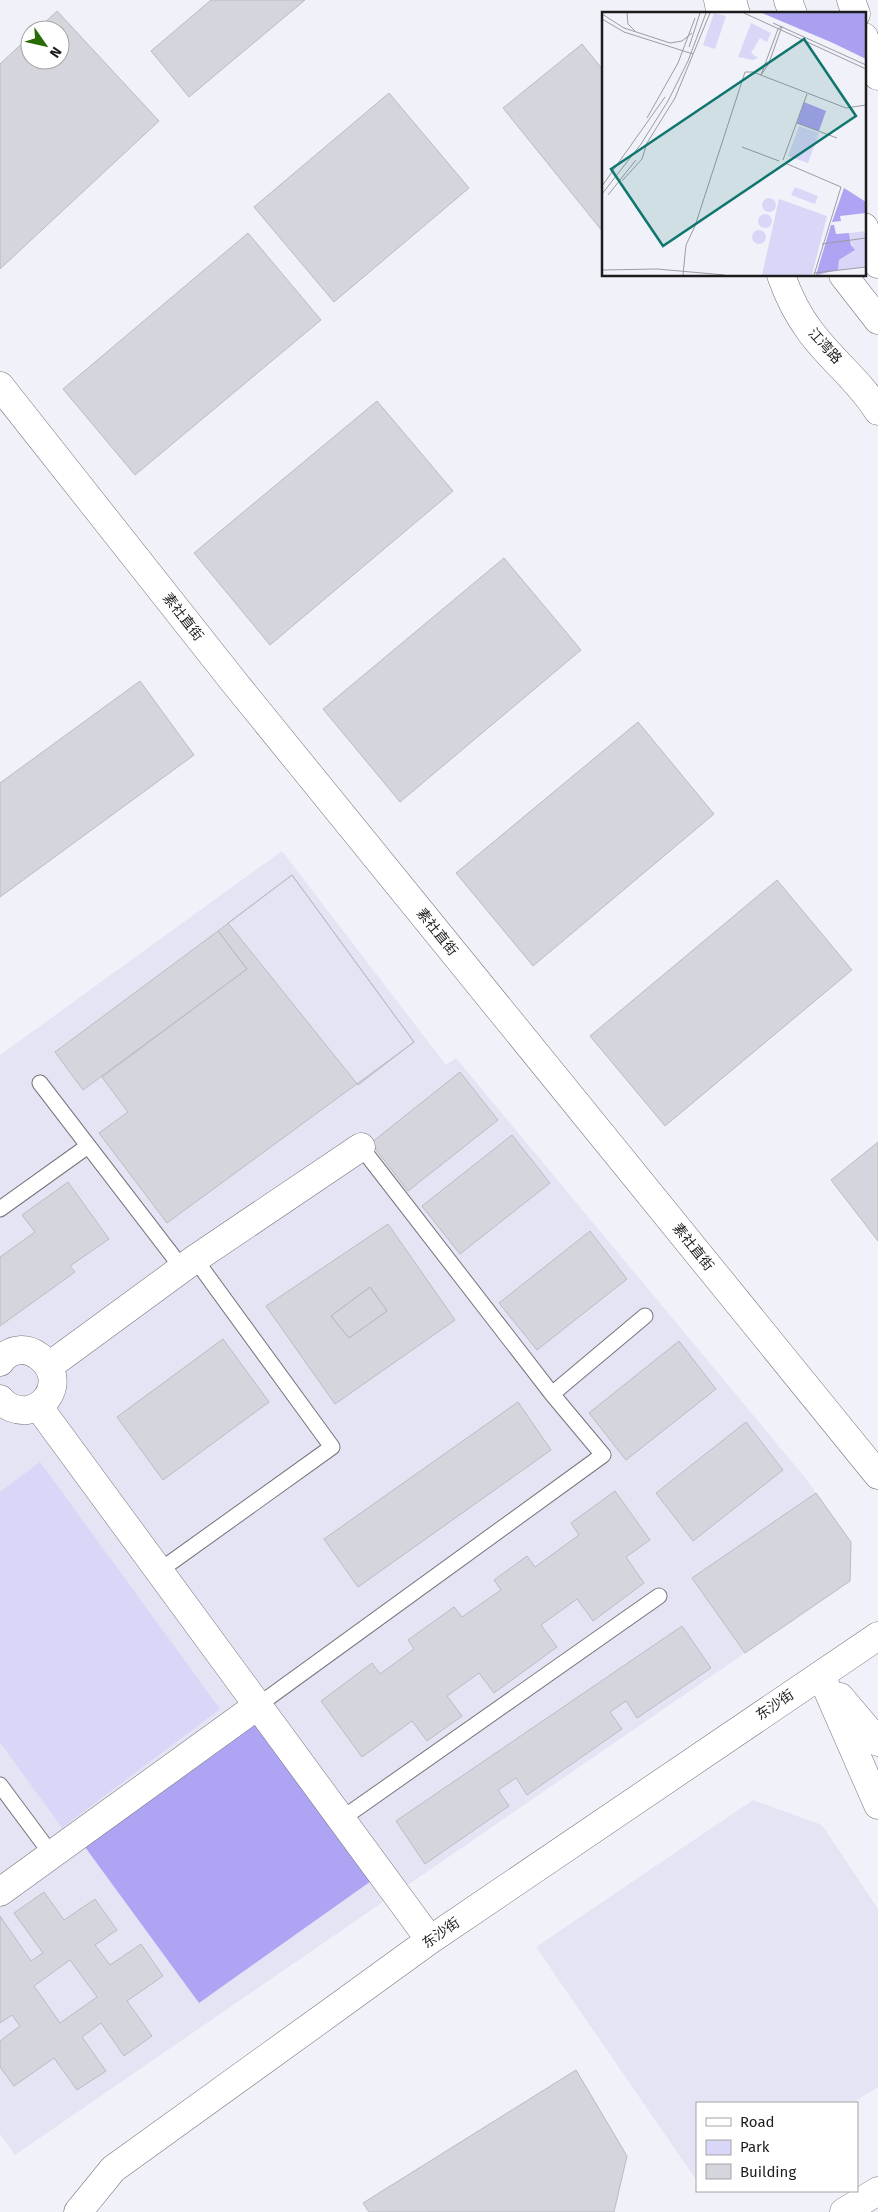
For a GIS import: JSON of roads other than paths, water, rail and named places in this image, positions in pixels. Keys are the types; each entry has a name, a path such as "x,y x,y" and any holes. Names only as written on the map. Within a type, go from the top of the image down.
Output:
{"main road":[{"path":"851,0 855,12"},
{"path":"866,38 878,76"},
{"path":"866,232 878,264"},
{"name":"江湾路","path":"782,276 793,303 810,331 865,391 878,411"},
{"path":"844,276 878,320"},
{"name":"素社直街","path":"0,386 240,690 878,1475"},
{"path":"48,1366 188,1263 361,1147"},
{"path":"0,1362 10,1353 28,1351 38,1354 48,1366 53,1380 51,1390 38,1406 19,1410 9,1407 1,1401"},
{"path":"38,1406 340,1820 430,1940"},
{"path":"821,1675 878,1636"},
{"path":"821,1675 878,1742"},
{"path":"821,1675 878,1805"},
{"name":"东沙街","path":"78,2212 113,2169 430,1940 821,1675"},
{"path":"0,1892 257,1706"},
{"path":"844,2212 878,2191"}],"lane":[{"path":"40,1083 88,1146 188,1263 332,1447 159,1571"},
{"path":"0,1209 88,1146"},
{"path":"257,1706 602,1455 552,1394 361,1147"},
{"path":"552,1394 646,1316"},
{"path":"340,1820 659,1596"},
{"path":"0,1785 52,1855"}]}
